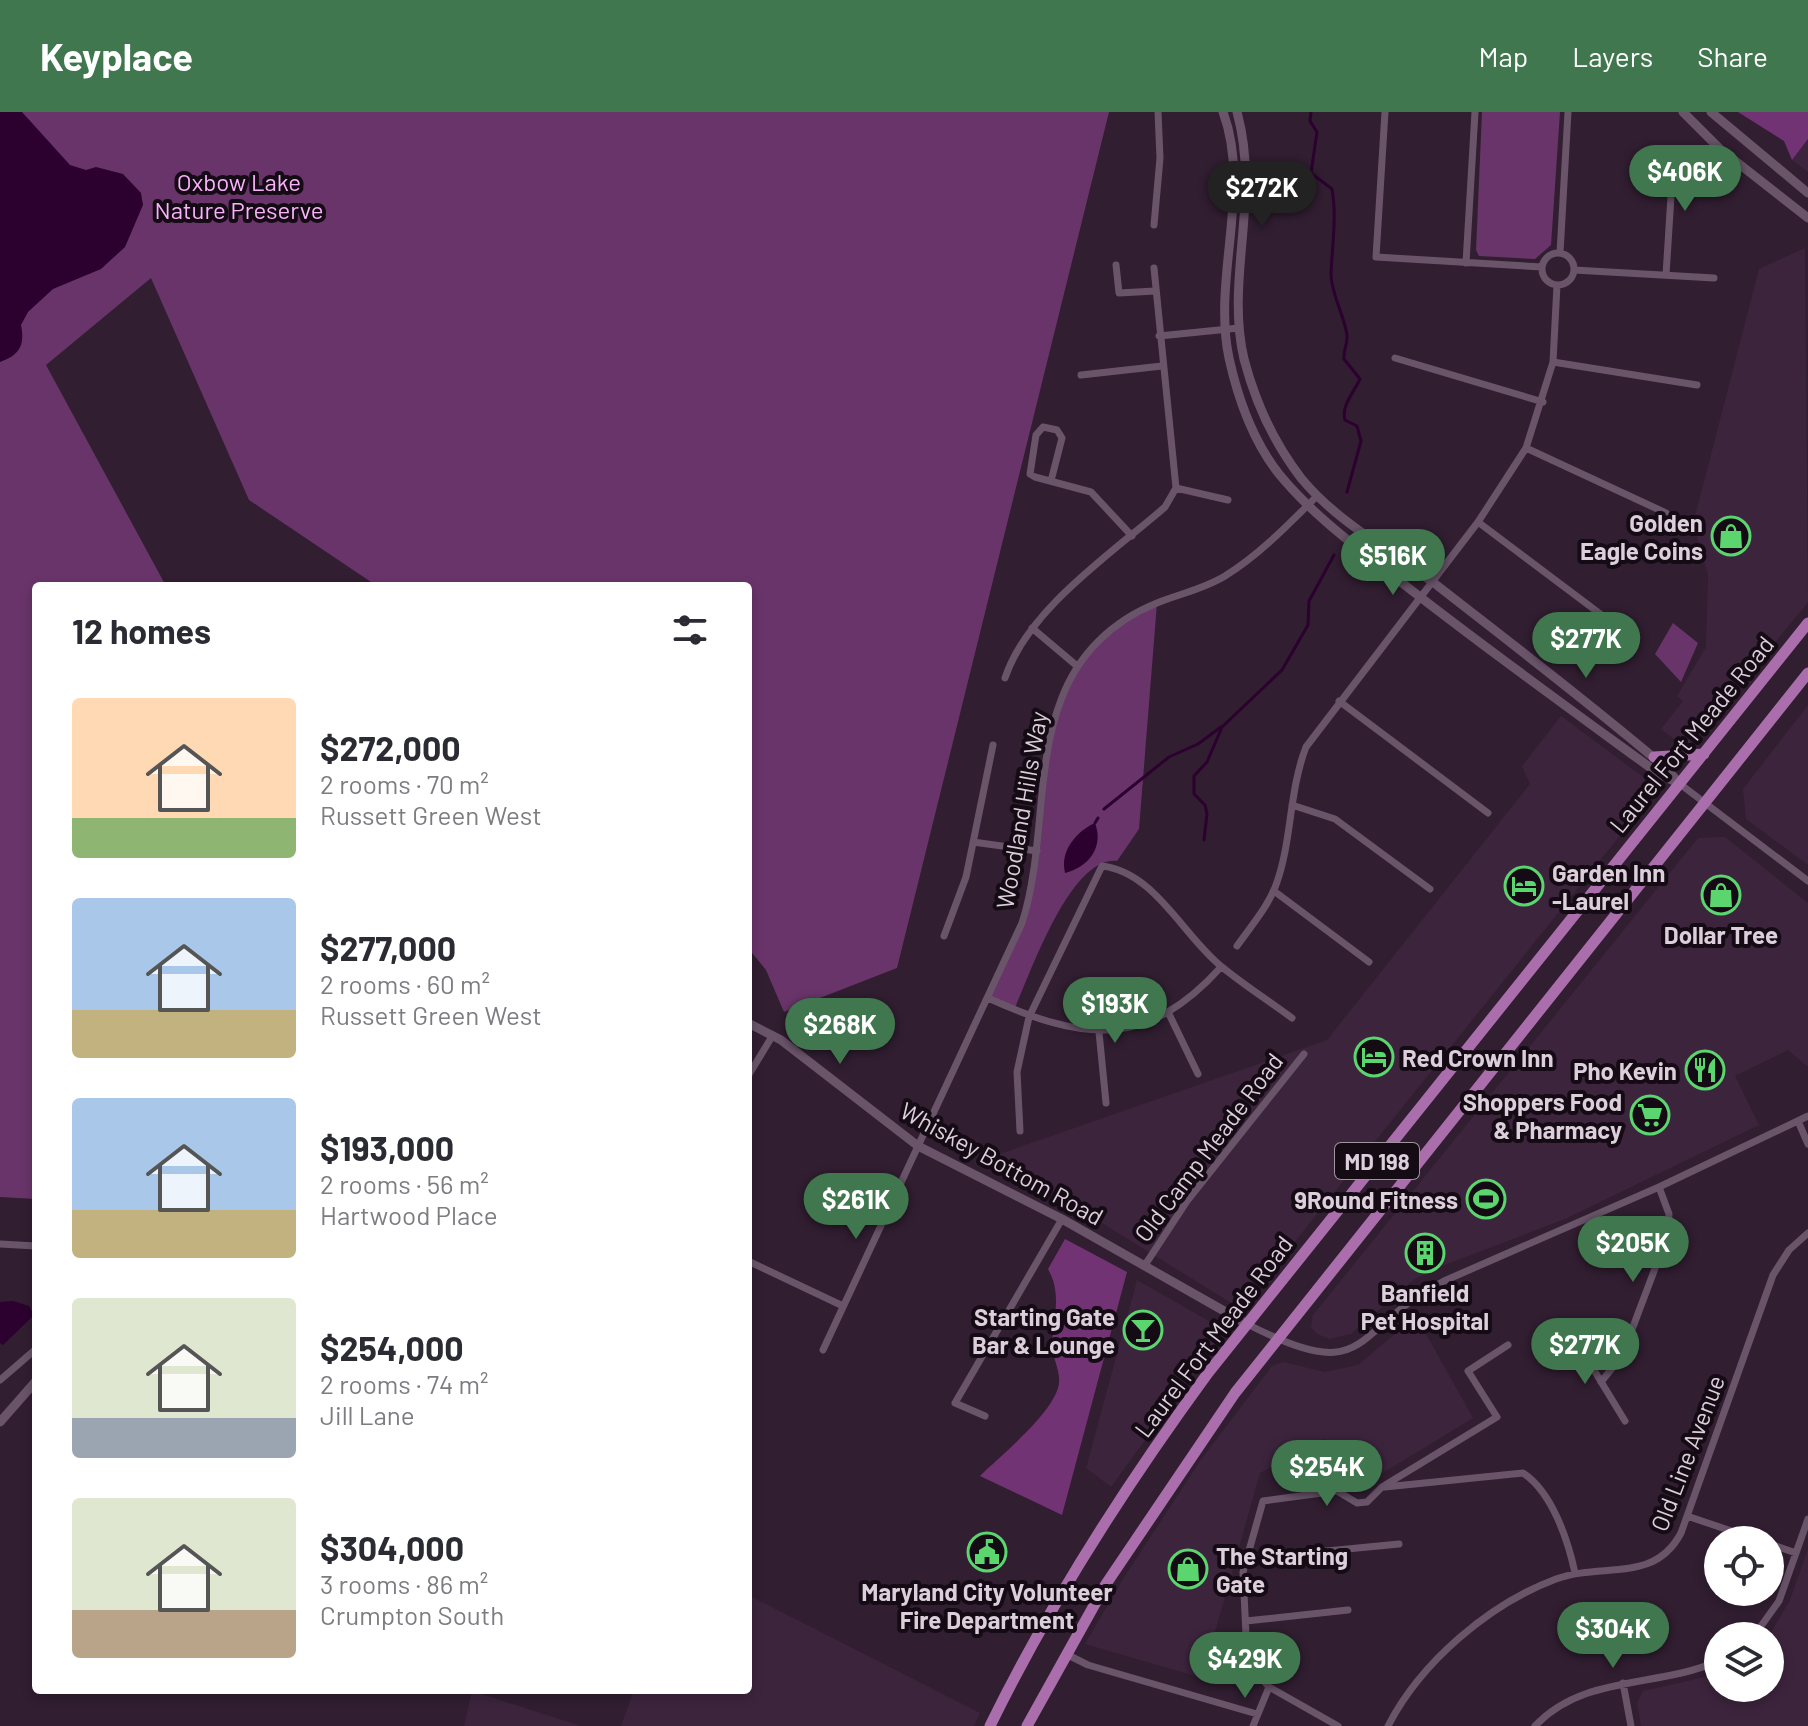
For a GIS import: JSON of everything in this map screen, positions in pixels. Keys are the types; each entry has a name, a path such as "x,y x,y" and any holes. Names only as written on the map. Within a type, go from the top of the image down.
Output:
{"main road":[{"name":"Laurel Fort Meade Road","path":"990,1726 1034,1641 1121,1497 1247,1324 1808,623"},
{"name":"MD 198","path":"1027,1726 1150,1514 1235,1393 1808,673"},
{"path":"1654,757 1704,754"}],"street":[{"path":"1223,112 1233,174 1223,328 1237,391 1248,420 1278,472 1307,505 1420,597 1650,767 1680,784 1808,881"},
{"path":"1237,112 1247,161 1248,194 1239,328 1251,385 1270,431 1293,467 1317,496 1432,582 1654,757 1680,784"},
{"path":"1385,112 1376,257 1542,267"},
{"path":"1466,263 1475,112"},
{"path":"1560,253 1568,112"},
{"path":"1683,112 1720,149 1808,218"},
{"path":"1711,112 1808,193"},
{"path":"1154,225 1160,158 1160,113"},
{"path":"1666,275 1674,149"},
{"path":"1560,253 1569,257 1574,270 1570,279 1557,285 1547,282 1542,267 1546,258 1560,253"},
{"path":"1116,265 1119,293 1155,291"},
{"path":"1005,678 1016,650 1032,628 1054,604 1165,507 1176,488 1154,268"},
{"path":"1574,270 1714,278"},
{"path":"1237,946 1274,891 1306,747 1478,522 1526,448 1543,402 1553,362 1557,285"},
{"path":"1159,336 1239,328"},
{"path":"1395,358 1543,402"},
{"path":"1553,362 1697,385"},
{"path":"1081,375 1162,366"},
{"path":"1051,481 1062,438 1057,430 1043,427 1036,435 1028,469 1035,477 1091,492 1132,536"},
{"path":"1526,448 1666,513"},
{"path":"1176,488 1228,500"},
{"name":"Woodland Hills Way","path":"823,1350 1022,923 1037,851 1055,720 1077,666 1100,638 1134,612 1221,578 1239,567 1317,496"},
{"path":"1478,522 1615,625"},
{"path":"1032,628 1077,666"},
{"path":"1339,701 1488,813"},
{"path":"944,936 963,884 993,745"},
{"path":"1292,805 1335,819 1430,889"},
{"path":"973,842 1037,851"},
{"path":"1020,1131 1017,1072 1029,1017 1102,866 1116,868 1145,886 1221,967 1292,1018"},
{"path":"1274,891 1369,962"},
{"path":"988,998 1052,1025 1099,1032 1169,1014 1221,967"},
{"path":"1169,1014 1198,1074"},
{"name":"Whiskey Bottom Road","path":"752,1025 773,1035 918,1146 1062,1219 1247,1324"},
{"path":"1099,1032 1106,1103"},
{"path":"752,1069 773,1035"},
{"name":"Old Camp Meade Road","path":"1145,1265 1187,1201 1304,1054"},
{"path":"1247,1324 1278,1340 1320,1354 1349,1350 1431,1288 1659,1187 1808,1116"},
{"path":"1798,1121 1808,1144"},
{"path":"1601,1382 1622,1356 1668,1234 1669,1214 1659,1187"},
{"path":"985,1416 955,1403 1062,1219"},
{"name":"Old Line Avenue","path":"1388,1726 1429,1669 1478,1624 1532,1589 1575,1573 1636,1567 1658,1561 1675,1545 1773,1275 1789,1250 1808,1233"},
{"path":"0,1244 32,1246"},
{"path":"752,1263 843,1306"},
{"path":"1572,1334 1625,1421"},
{"path":"1234,1648 1246,1635 1245,1559 1263,1501 1337,1491 1352,1501 1362,1503 1382,1487 1497,1417 1468,1371 1508,1345"},
{"path":"0,1380 32,1352"},
{"path":"0,1422 32,1386"},
{"path":"1382,1487 1523,1473 1536,1485 1559,1522 1575,1573"},
{"path":"1687,1516 1717,1526"},
{"path":"1764,1622 1779,1601 1808,1519"},
{"path":"1245,1559 1399,1544"},
{"path":"1784,1549 1796,1553"},
{"path":"1246,1621 1348,1610"},
{"path":"1228,1640 1269,1687 1338,1726"},
{"path":"1066,1654 1088,1665 1257,1714"},
{"path":"1535,1726 1560,1706 1588,1692 1704,1666"},
{"path":"1623,1683 1631,1726"},
{"path":"1253,1726 1269,1687"}],"shaded area":[{"path":"0,112 22,112 70,165 123,174 141,193 143,205 125,247 101,269 53,289 28,312 21,325 20,348 0,362"},
{"path":"1738,112 1808,112 1808,139 1792,160 1784,141"},
{"path":"1808,139 1808,172 1792,160"},
{"path":"1805,248 1808,602 1688,750 1661,729 1683,701 1677,696 1706,647 1708,575 1693,524 1759,269"},
{"path":"1808,705 1808,865 1746,819 1743,789"},
{"path":"1561,716 1658,788 1241,1309 1071,1204 974,1163 1327,1040 1530,784 1522,766"},
{"path":"1095,823 1097,840 1092,855 1081,866 1065,873 1067,850 1081,832"},
{"path":"1725,837 1808,903 1808,1067 1788,1050 1735,1076 1759,1125 1565,1219 1434,1269 1413,1280 1351,1334 1330,1339 1317,1334 1311,1327 1313,1315 1698,838"},
{"path":"1065,1239 1127,1272 1062,1515 980,1476 1035,1423 1058,1388 1059,1376 1052,1346 1056,1295 1048,1269"},
{"path":"1137,1280 1209,1321 1217,1341 1111,1487 1086,1468"},
{"path":"13,1301 29,1306 32,1311 32,1317 3,1345 0,1343 0,1302"},
{"path":"1416,1316 1473,1418 1355,1490 1324,1439 1260,1473 1202,1678 1085,1644 1123,1579 1200,1461 1272,1366 1283,1362 1325,1372 1358,1365"},
{"path":"1808,1549 1808,1726 1641,1726 1637,1703 1643,1691 1704,1677 1704,1702 1784,1702 1784,1622 1777,1622 1790,1600"},
{"path":"752,1597 980,1713 974,1726 621,1726 633,1694 752,1694"},
{"path":"471,1694 481,1694 581,1726 464,1726"}],"green space":[{"name":"Oxbow Lake Nature Preserve","path":"0,112 1109,112 897,968 784,1012 766,970 752,953 752,582 371,582 249,500 151,278 46,365 164,582 32,582 32,1199 0,1197"},
{"path":"1482,112 1560,112 1551,245 1535,259 1479,256 1476,250"},
{"path":"1157,603 1139,829 1117,861 1100,864 1083,877 1068,896 1042,945 1014,1010 988,998 1022,923 1051,740 1068,683 1100,638"},
{"path":"1673,623 1698,643 1681,682 1655,654"}],"waterway":[{"path":"1311,112 1310,121 1317,132 1311,173 1332,189 1331,274 1347,335 1344,359 1360,379 1344,415 1345,420 1357,426 1361,441 1347,492"},
{"path":"1204,840 1207,814 1205,805 1194,794 1194,776 1207,762 1222,727 1282,670 1308,625 1309,601 1334,555"},
{"path":"1104,809 1169,757 1198,744 1221,727"},
{"path":"1095,823 1098,818"}],"place":[{"name":"Golden Eagle Coins","path":"1731,536"},
{"name":"Garden Inn -Laurel","path":"1524,886"},
{"name":"Dollar Tree","path":"1721,895"},
{"name":"Red Crown Inn","path":"1374,1057"},
{"name":"Pho Kevin","path":"1705,1070"},
{"name":"Shoppers Food & Pharmacy","path":"1650,1115"},
{"name":"9Round Fitness","path":"1486,1199"},
{"name":"Banfield Pet Hospital","path":"1425,1253"},
{"name":"Starting Gate Bar & Lounge","path":"1143,1330"},
{"name":"Maryland City Volunteer Fire Department","path":"987,1552"},
{"name":"The Starting Gate","path":"1188,1569"}]}
